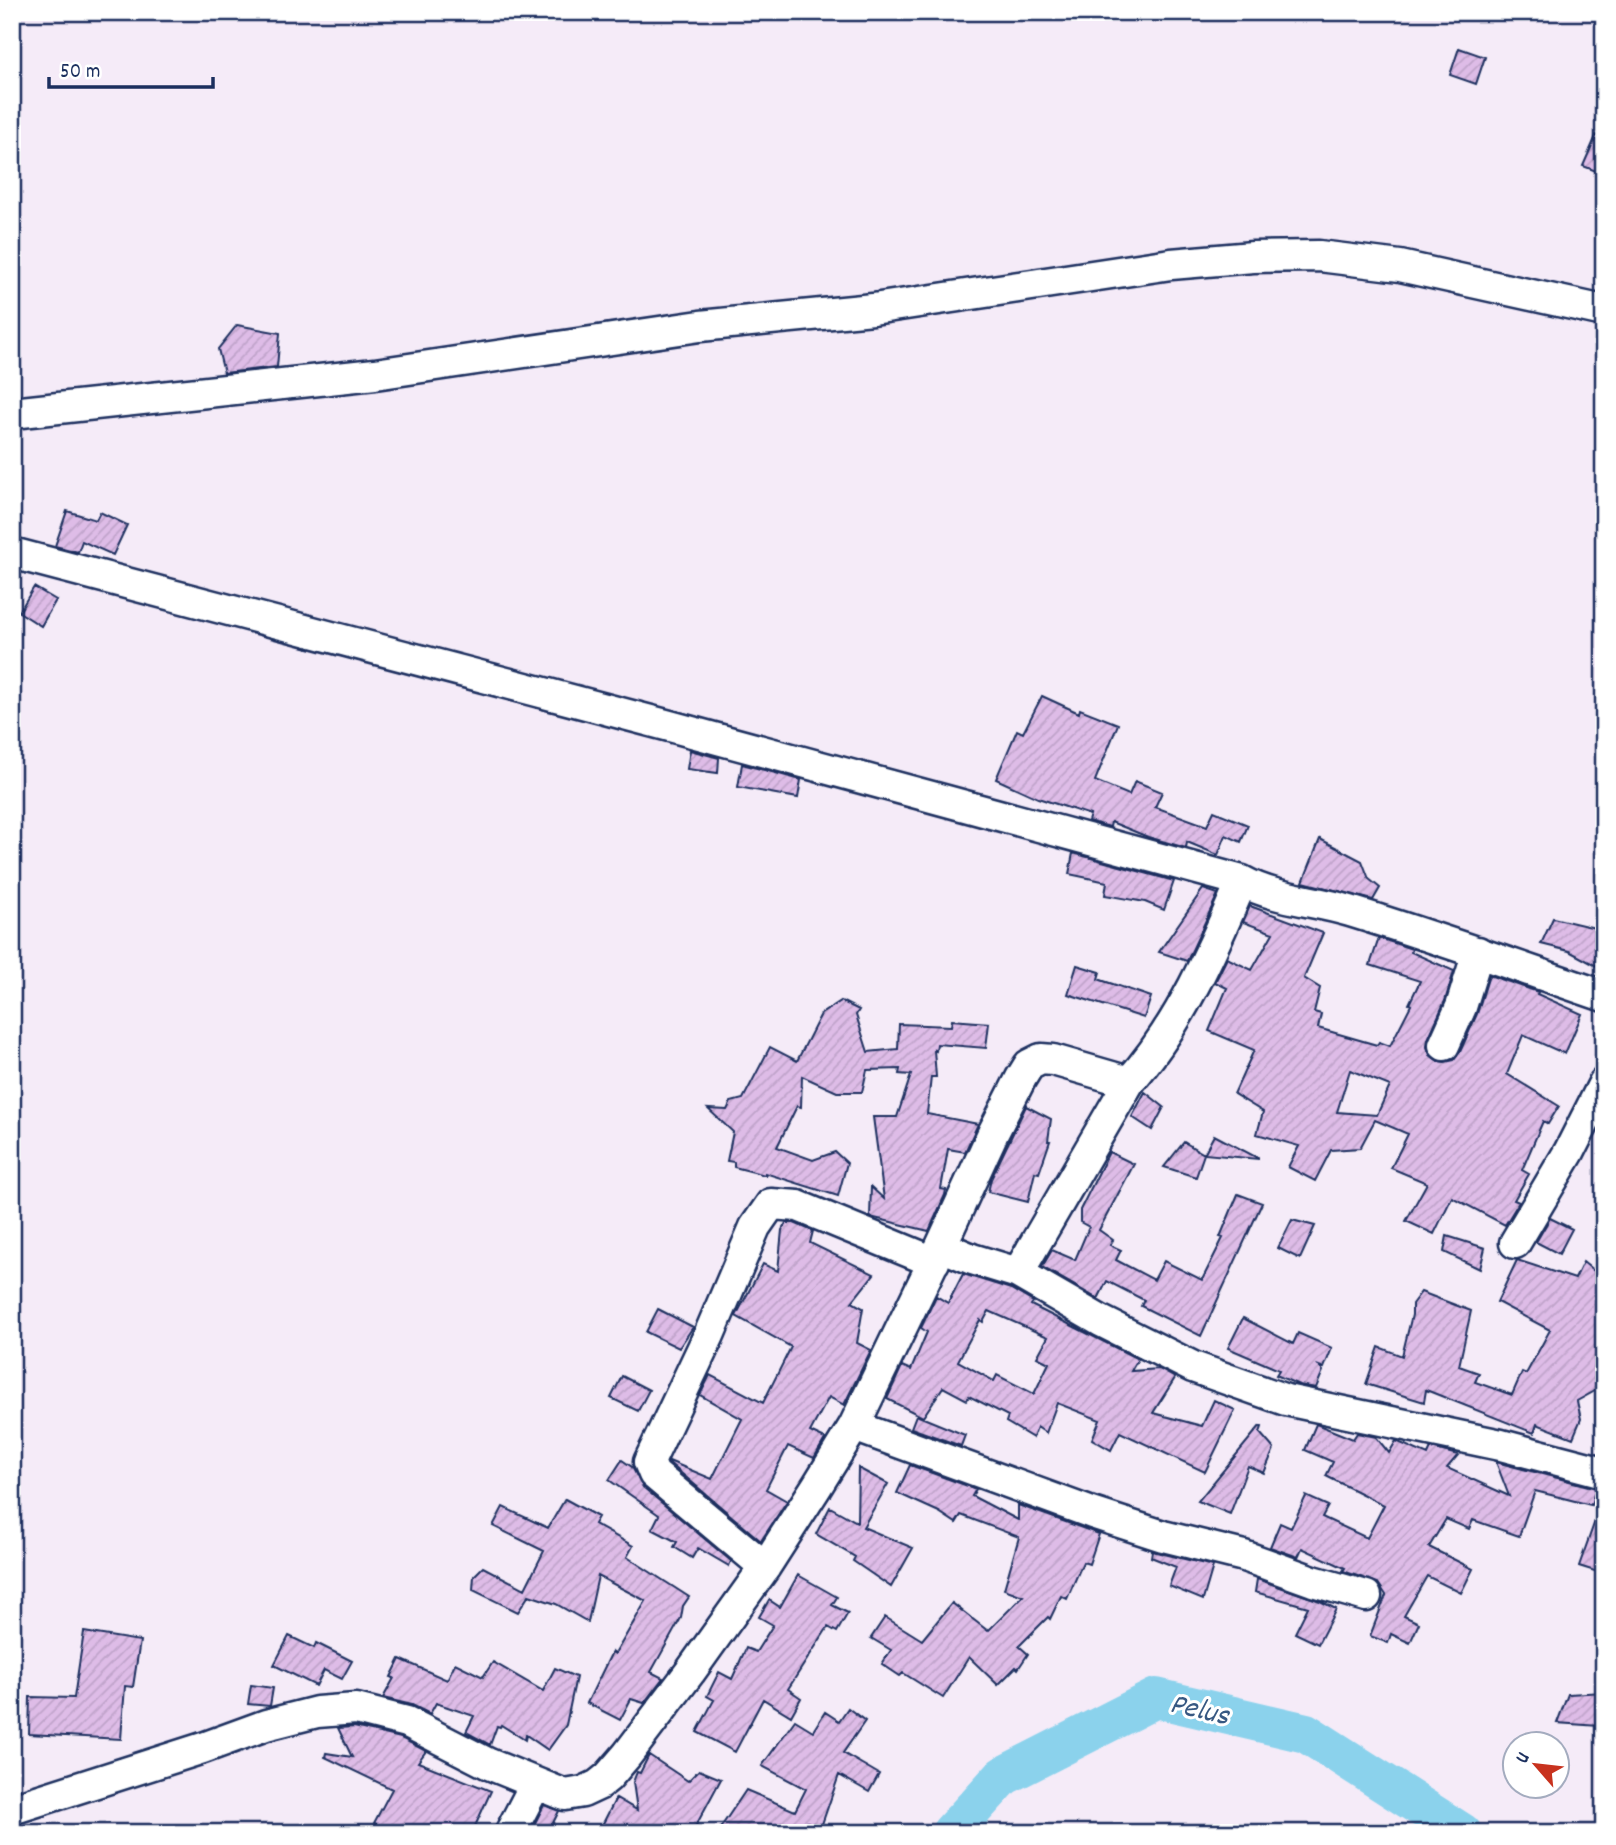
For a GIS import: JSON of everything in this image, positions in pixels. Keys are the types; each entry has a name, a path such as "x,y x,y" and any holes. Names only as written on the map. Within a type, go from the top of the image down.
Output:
{"street":[{"path":"12,414 362,376 699,326 873,309 1171,264 1253,257 1319,256 1401,266 1604,311"},
{"path":"12,553 652,721 1242,881 1255,889 1332,905 1604,996"},
{"path":"1018,1273 1129,1082 1143,1066 1208,962 1242,881"},
{"path":"1444,1045 1461,1007 1478,952"},
{"path":"12,1809 203,1748 266,1724 317,1712 356,1709 407,1722 489,1764 565,1795 591,1788 608,1777 690,1672 765,1567 854,1426 998,1122 1029,1065 1041,1059 1054,1060 1129,1082"},
{"path":"1515,1243 1569,1152 1604,1083"},
{"path":"765,1567 654,1474 649,1462 709,1335 755,1227 772,1204 798,1206 937,1254 972,1259 1018,1273 1101,1321 1193,1367 1286,1400 1501,1445 1604,1472"},
{"path":"854,1426 1092,1513 1163,1536 1244,1556 1313,1581 1366,1596"},
{"path":"510,1833 537,1783"}],"building":[{"path":"1459,48 1485,57 1476,84 1450,75"},
{"path":"1604,118 1604,174 1583,166"},
{"path":"237,325 280,333 277,367 224,373 218,349"},
{"path":"67,511 96,520 100,512 127,525 113,555 82,541 78,552 55,546"},
{"path":"34,587 56,600 41,626 19,612"},
{"path":"1042,696 1079,713 1080,709 1118,724 1095,781 1129,795 1135,781 1162,792 1155,807 1207,826 1214,811 1248,825 1241,842 1226,835 1218,855 1187,842 1186,848 1111,822 1110,827 1088,821 1090,815 1038,798 996,779 1017,730 1023,733"},
{"path":"690,750 719,758 718,773 687,769"},
{"path":"742,764 801,780 798,798 738,787"},
{"path":"1320,839 1362,861 1369,879 1380,888 1373,900 1303,882"},
{"path":"1073,853 1174,881 1164,910 1145,902 1105,895 1107,882 1069,874"},
{"path":"1203,889 1218,894 1187,961 1159,952"},
{"path":"1250,906 1323,933 1304,978 1320,988 1314,1012 1321,1014 1318,1028 1377,1045 1379,1042 1390,1046 1420,981 1370,965 1379,938 1412,949 1411,952 1454,971 1445,1001 1428,1039 1430,1055 1438,1061 1454,1060 1460,1052 1477,1014 1489,975 1538,992 1537,994 1582,1014 1565,1054 1523,1035 1507,1074 1559,1106 1548,1124 1543,1121 1522,1170 1529,1174 1514,1200 1519,1202 1505,1225 1452,1197 1434,1234 1406,1221 1427,1183 1391,1168 1408,1134 1375,1120 1360,1148 1331,1150 1315,1181 1288,1167 1299,1146 1257,1134 1263,1112 1234,1094 1254,1050 1209,1031 1227,988 1215,982 1227,958 1252,970 1273,933 1243,922","holes":["1350,1070 1390,1086 1377,1115 1337,1112"]},
{"path":"1553,918 1604,930 1604,970 1569,951 1541,944"},
{"path":"1077,965 1100,972 1098,979 1151,997 1144,1018 1068,994"},
{"path":"841,1001 859,1010 856,1015 868,1052 898,1049 899,1024 951,1026 952,1020 989,1023 986,1048 937,1044 936,1051 934,1050 936,1077 931,1077 927,1114 978,1124 965,1152 948,1149 941,1189 946,1190 945,1195 929,1231 870,1217 871,1187 884,1199 873,1117 897,1117 911,1075 899,1074 900,1069 867,1070 862,1092 837,1092 802,1076 801,1107 797,1106 777,1147 813,1160 835,1152 847,1163 838,1196 765,1173 734,1167 734,1162 727,1161 733,1132 708,1109 727,1110 731,1102 743,1099 770,1047 797,1061 821,1014"},
{"path":"1145,1092 1164,1107 1152,1130 1132,1117"},
{"path":"1026,1106 1051,1119 1050,1141 1039,1173 1035,1172 1028,1202 988,1192 991,1179"},
{"path":"1214,1135 1258,1158 1258,1159 1204,1154"},
{"path":"1184,1142 1204,1154 1196,1177 1164,1167"},
{"path":"1109,1152 1134,1164 1099,1230 1113,1240 1110,1245 1121,1250 1116,1260 1154,1280 1164,1261 1202,1280 1223,1238 1220,1237 1238,1194 1262,1203 1201,1336 1141,1306 1144,1300 1107,1281 1098,1299 1042,1267 1052,1250 1075,1260 1089,1227 1080,1222 1080,1210"},
{"path":"1550,1218 1572,1229 1559,1254 1536,1242"},
{"path":"1292,1220 1315,1226 1300,1259 1278,1248"},
{"path":"786,1223 794,1223 813,1231 810,1243 874,1274 852,1302 863,1308 857,1343 871,1350 844,1405 829,1397 810,1432 825,1439 814,1458 788,1446 766,1489 787,1501 761,1541 668,1462 712,1479 742,1419 700,1395 710,1375 763,1403 791,1347 736,1316 763,1264 778,1271 782,1230"},
{"path":"1447,1236 1485,1248 1480,1269 1444,1252"},
{"path":"1517,1260 1575,1279 1583,1262 1604,1279 1604,1386 1577,1401 1581,1419 1573,1438 1537,1424 1534,1433 1426,1390 1424,1402 1366,1384 1379,1347 1402,1356 1412,1304 1421,1292 1471,1311 1459,1366 1479,1373 1475,1382 1512,1395 1522,1372 1526,1374 1550,1330 1497,1302"},
{"path":"963,1274 1011,1289 1033,1302 1031,1305 1138,1359 1131,1371 1159,1369 1175,1378 1153,1413 1202,1426 1214,1400 1235,1410 1205,1472 1120,1432 1111,1450 1092,1439 1100,1420 1057,1403 1046,1433 1037,1427 1033,1438 1006,1422 1008,1416 969,1396 967,1400 943,1387 923,1417 887,1399 902,1366 911,1370 927,1332 921,1328 936,1296 948,1303","holes":["989,1311 1048,1337 1037,1357 1049,1363 1034,1394 997,1375 994,1381 958,1361 980,1320 983,1322"]},
{"path":"658,1309 693,1327 679,1348 646,1332"},
{"path":"1243,1318 1293,1344 1298,1333 1332,1348 1324,1368 1319,1366 1323,1371 1316,1388 1299,1385 1276,1375 1279,1370 1228,1348"},
{"path":"622,1376 649,1390 638,1411 611,1398"},
{"path":"916,1415 965,1435 961,1446 911,1428"},
{"path":"1316,1424 1353,1439 1357,1433 1376,1437 1389,1453 1396,1441 1428,1455 1431,1448 1458,1455 1447,1468 1509,1496 1496,1462 1596,1488 1591,1505 1535,1491 1519,1536 1473,1520 1469,1529 1446,1519 1429,1547 1473,1569 1461,1593 1427,1576 1404,1616 1419,1623 1410,1643 1391,1634 1388,1643 1370,1636 1386,1595 1378,1583 1343,1571 1345,1568 1302,1548 1298,1557 1270,1547 1280,1523 1291,1528 1306,1496 1328,1506 1322,1517 1367,1538 1384,1505 1326,1476 1333,1462 1305,1450"},
{"path":"1260,1426 1260,1433 1274,1449 1264,1473 1248,1466 1230,1514 1198,1501"},
{"path":"622,1460 632,1467 643,1487 731,1561 729,1566 698,1548 692,1558 674,1547 677,1542 652,1529 659,1515 609,1480"},
{"path":"910,1465 976,1489 972,1496 1018,1520 1018,1505 1099,1534 1089,1564 1083,1562 1067,1599 1061,1596 1050,1619 1048,1617 1019,1646 1028,1654 1018,1669 1016,1667 998,1685 969,1657 943,1698 903,1673 900,1676 882,1664 891,1650 871,1638 885,1617 922,1640 952,1603 988,1631 1023,1596 1004,1589 1019,1537 961,1515 956,1523 939,1512 897,1493"},
{"path":"858,1468 888,1484 863,1527 913,1548 891,1587 853,1561 855,1557 816,1534 830,1507 857,1522"},
{"path":"565,1499 598,1517 594,1524 633,1546 627,1557 689,1597 683,1606 681,1618 651,1672 663,1678 644,1703 631,1699 620,1720 587,1703 612,1652 615,1654 646,1601 598,1576 588,1622 556,1604 529,1595 518,1612 473,1590 474,1576 483,1567 525,1589 544,1551 493,1526 503,1507 548,1528"},
{"path":"1601,1504 1604,1505 1604,1574 1579,1566"},
{"path":"1152,1551 1213,1566 1203,1600 1169,1586 1176,1567 1151,1557"},
{"path":"798,1575 837,1597 832,1605 848,1613 837,1632 828,1627 788,1689 801,1698 791,1716 763,1699 735,1752 697,1732 714,1700 707,1696 719,1672 732,1679 746,1648 756,1652 773,1625 759,1617 769,1600 780,1607"},
{"path":"1257,1579 1336,1609 1318,1644 1295,1633 1308,1607 1255,1592"},
{"path":"84,1632 140,1641 133,1687 125,1686 121,1739 29,1734 30,1697 74,1698"},
{"path":"289,1636 314,1648 316,1643 352,1661 342,1679 324,1670 316,1686 274,1665"},
{"path":"400,1659 447,1680 455,1663 483,1677 493,1662 543,1691 555,1668 576,1677 566,1725 548,1750 526,1735 525,1740 501,1725 497,1726 490,1745 466,1732 474,1716 436,1703 430,1714 412,1705 383,1698"},
{"path":"251,1685 273,1688 270,1706 248,1704"},
{"path":"1604,1692 1599,1726 1557,1723 1568,1694"},
{"path":"848,1708 865,1721 843,1753 879,1774 869,1792 839,1775 821,1827 807,1822 802,1833 717,1833 746,1790 795,1811 806,1789 762,1766 795,1720 813,1731 825,1712 839,1721"},
{"path":"354,1727 401,1738 426,1751 418,1762 491,1791 472,1833 393,1833 374,1823 392,1789 325,1757 326,1753 352,1757 338,1728"},
{"path":"649,1755 688,1781 699,1770 721,1779 692,1833 598,1833 616,1798 637,1810 633,1782"},
{"path":"544,1805 559,1811 548,1833 530,1833"}],"waterway":[{"name":"Pelus","path":"951,1833 1003,1776 1156,1698 1306,1733 1462,1833"}]}
